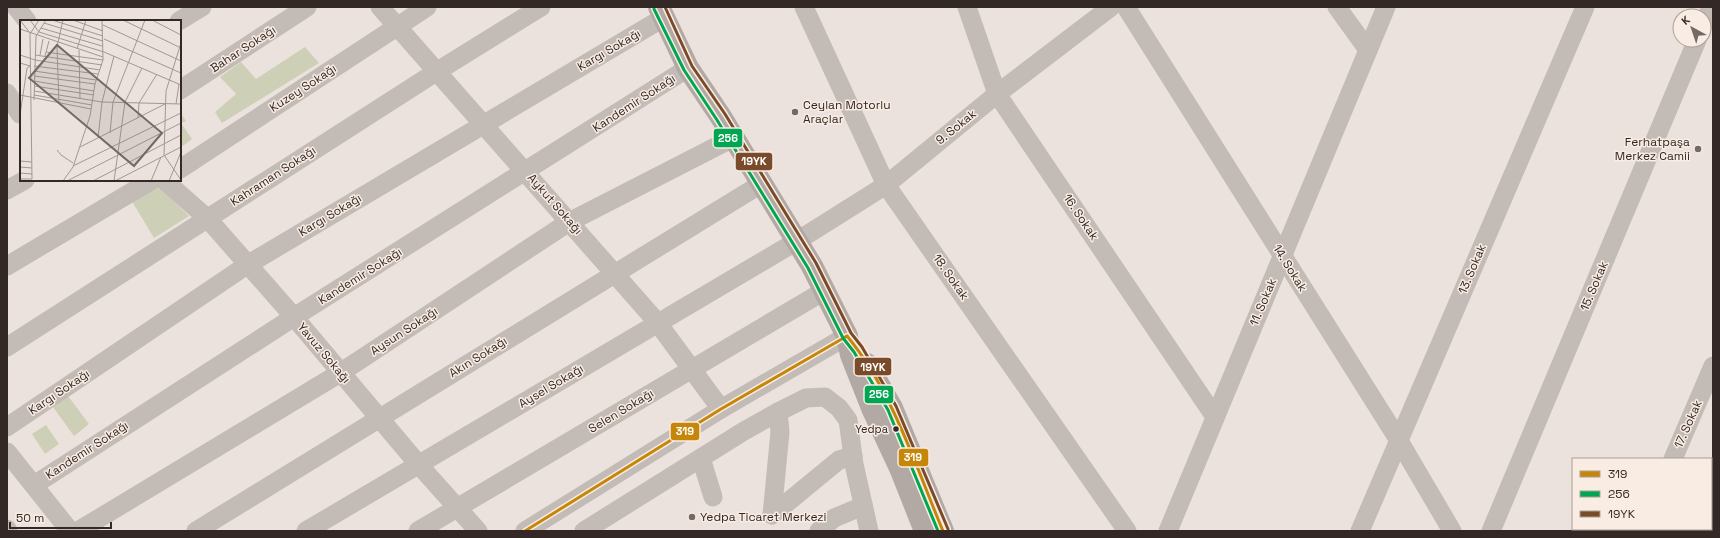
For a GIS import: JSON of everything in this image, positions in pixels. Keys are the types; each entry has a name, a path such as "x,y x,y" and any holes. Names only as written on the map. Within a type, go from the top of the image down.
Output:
{"main road":[{"path":"661,13 688,68 797,241 812,266 847,336 858,349 892,408 944,531"},
{"path":"847,336 851,355 872,408 900,468 925,531"}],"street":[{"path":"16,7 26,20"},
{"path":"179,16 202,7"},
{"name":"Bahar Sokağı","path":"181,89 306,7"},
{"name":"Aykut Sokağı","path":"380,7 436,72 484,123 657,322 721,409"},
{"name":"Kuzey Sokağı","path":"181,168 427,7"},
{"name":"Kahraman Sokağı","path":"7,347 436,72 541,7"},
{"name":"18. Sokak","path":"804,7 886,185 1127,531"},
{"name":"16. Sokak","path":"968,7 997,94 1215,417"},
{"name":"9. Sokak","path":"797,241 886,185 997,94 1111,7"},
{"name":"14. Sokak","path":"1126,7 1398,439 1452,531"},
{"path":"1337,7 1368,50"},
{"name":"11. Sokak","path":"1168,531 1386,7"},
{"name":"13. Sokak","path":"1360,531 1398,439 1585,7"},
{"name":"Kargı Sokağı","path":"7,427 247,265 484,123 661,13"},
{"name":"15. Sokak","path":"1491,531 1694,48"},
{"name":"Kandemir Sokağı","path":"34,485 294,317 527,172 688,68"},
{"path":"7,93 16,116"},
{"name":"Aysun Sokağı","path":"78,531 340,373 569,222 733,138"},
{"path":"7,190 23,181"},
{"path":"7,266 150,181"},
{"name":"Yavuz Sokağı","path":"165,181 207,218 294,317 378,418 478,531"},
{"name":"Akın Sokağı","path":"196,531 761,184"},
{"name":"Aysel Sokağı","path":"306,531 657,322 797,241"},
{"name":"Selen Sokağı","path":"418,531 824,291"},
{"path":"525,531 721,409 847,336"},
{"name":"17. Sokak","path":"1673,458 1713,366"},
{"path":"584,531 778,412 806,398 825,397 840,408 848,420 853,456 869,531"},
{"path":"778,412 780,432 772,515 839,460 853,456"},
{"path":"7,452 70,531"},
{"path":"702,458 713,497"},
{"path":"821,530 834,518 863,506"}],"green space":[{"path":"305,47 319,63 222,123 215,112 236,94 220,77 241,62 256,79"},
{"path":"181,114 186,121 181,123"},
{"path":"181,123 192,139 181,147"},
{"path":"156,183 189,216 154,238 130,198"},
{"path":"68,396 89,424 74,436 53,407"},
{"path":"46,425 59,444 45,454 32,434"}],"transit line":[{"name":"19YK","path":"665,7 692,66 725,114 816,263 851,333 862,347 896,406 948,529"},
{"name":"256","path":"654,9 684,70 717,120 808,268 843,338 854,352 888,410 938,531"},
{"name":"319","path":"847,336 863,357 890,405 913,455 943,531"},
{"name":"319","path":"525,531 721,409 847,336"}],"place":[{"name":"Ceylan Motorlu Araçlar","path":"795,112"},
{"name":"Ferhatpaşa Merkez Camii","path":"1698,149"},
{"name":"Yedpa","path":"896,429"},
{"name":"Yedpa Ticaret Merkezi","path":"692,517"}]}
